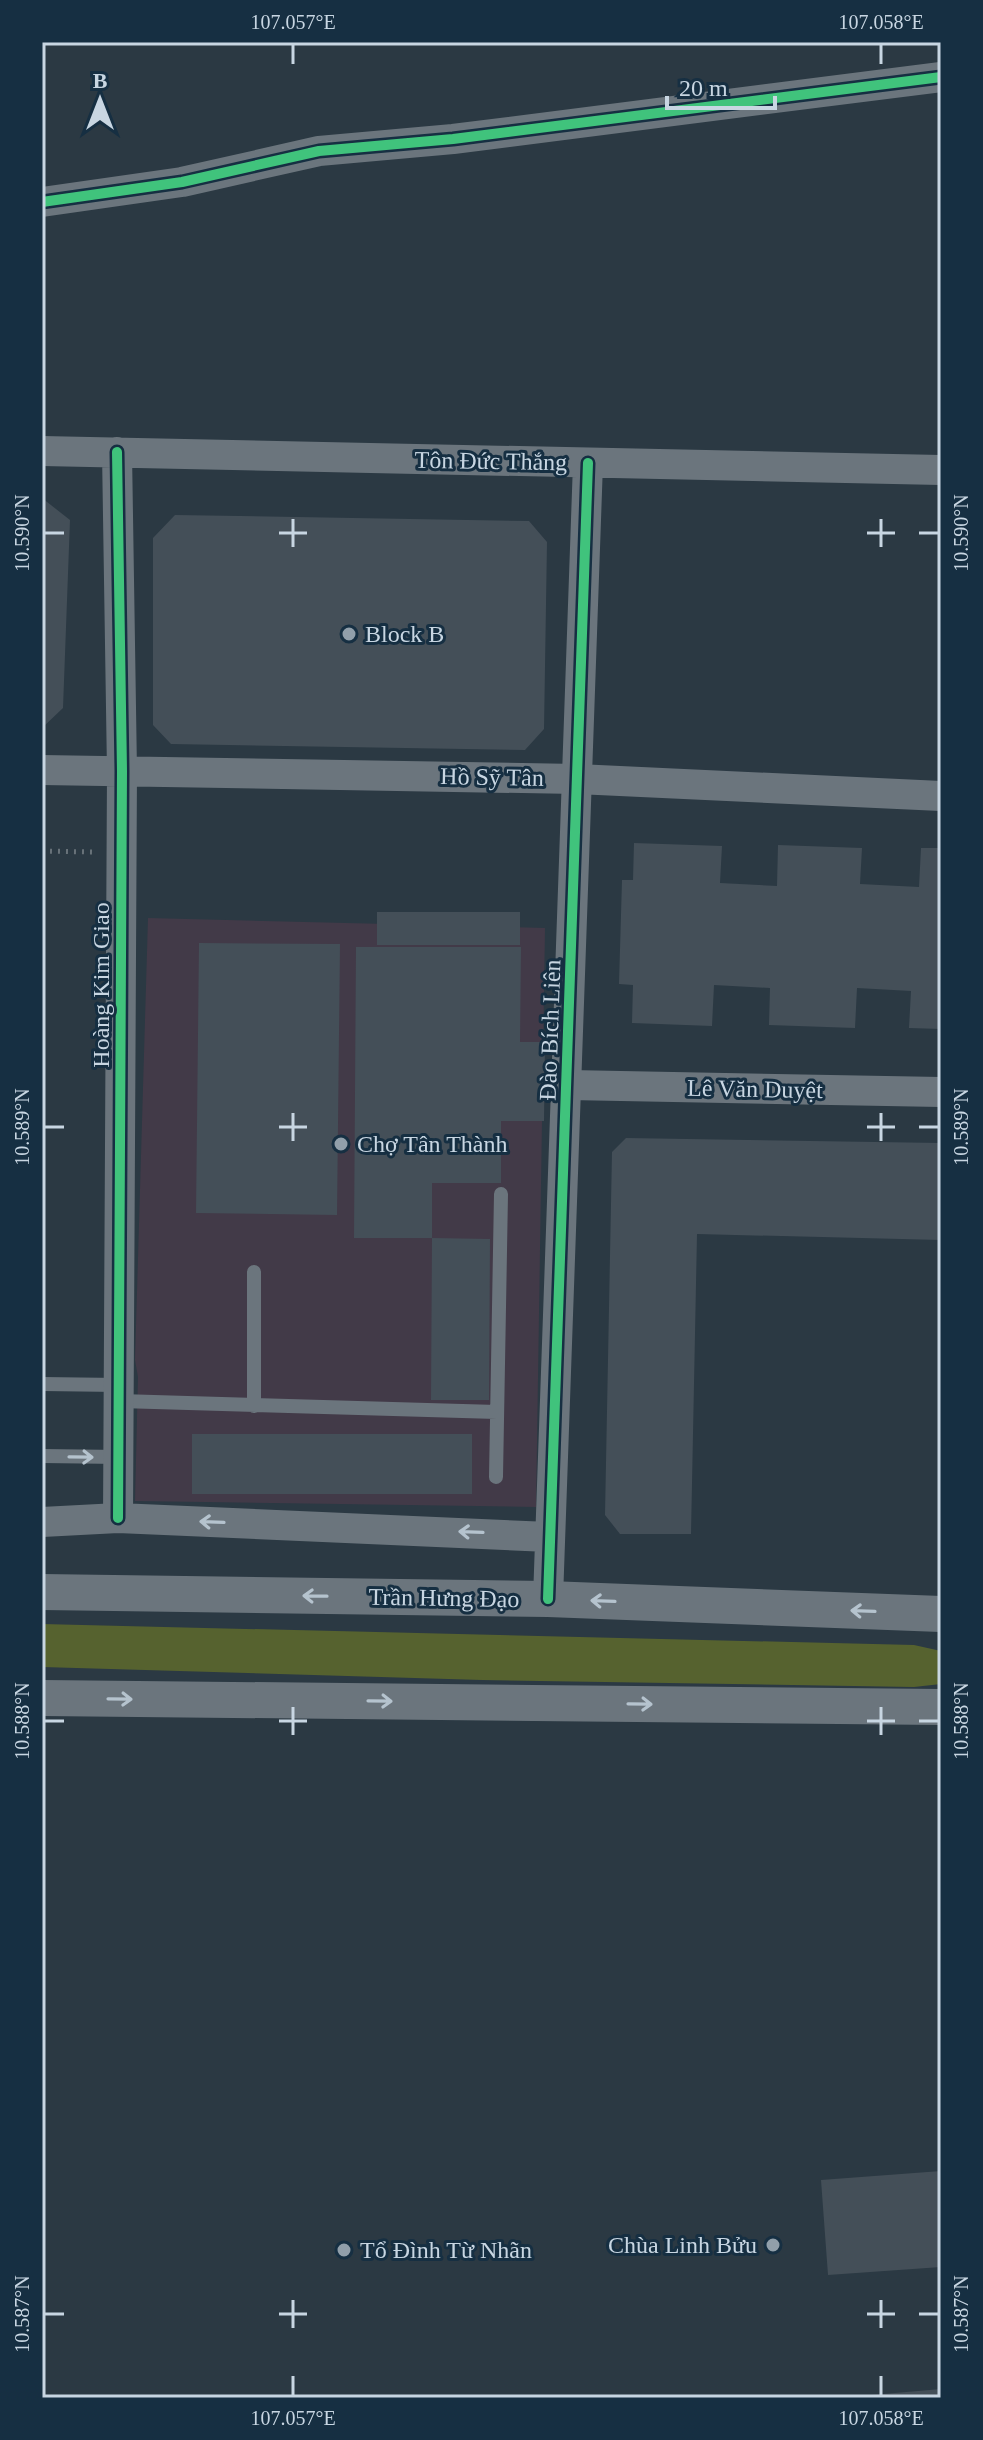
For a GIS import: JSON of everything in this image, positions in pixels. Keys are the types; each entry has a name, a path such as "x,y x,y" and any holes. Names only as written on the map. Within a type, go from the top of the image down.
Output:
{"street":[{"path":"42,202 182,182 319,151 453,139 941,77"},
{"name":"Tôn Đức Thắng","path":"42,451 941,470"},
{"name":"Hoàng Kim Giao","path":"117,452 122,771 118,1518"},
{"name":"Đào Bích Liên","path":"548,1599 569,1085 588,463"},
{"name":"Hồ Sỹ Tân","path":"42,770 577,779 941,796"},
{"name":"Lê Văn Duyệt","path":"569,1085 941,1092"},
{"path":"42,1522 118,1518 549,1537"},
{"name":"Trần Hưng Đạo","path":"42,1592 548,1599 941,1614"},
{"path":"42,1698 941,1707"}],"lane":[{"path":"496,1477 501,1194"},
{"path":"254,1272 254,1406"},
{"path":"42,1384 254,1406 497,1412"},
{"path":"42,1456 120,1457"}],"path":[{"path":"42,851 121,852"}],"shaded area":[{"name":"Chợ Tân Thành","path":"148,918 545,928 536,1507 135,1501 138,1377 135,1360"}],"green space":[{"path":"42,1624 914,1645 941,1651 941,1684 914,1687 482,1680 42,1667"}],"building":[{"path":"42,498 70,520 63,708 42,728"},
{"name":"Block B","path":"175,515 529,521 547,542 544,729 525,750 171,744 153,725 153,538"},
{"path":"634,843 722,846 720,883 777,886 778,845 862,848 860,884 919,887 921,848 941,848 941,1029 909,1028 911,991 857,988 855,1028 769,1025 770,988 714,985 712,1026 632,1023 633,985 619,984 622,880 633,880"},
{"path":"377,912 520,912 520,945 377,945"},
{"path":"199,943 340,944 337,1215 196,1213"},
{"path":"356,947 521,947 520,1042 545,1042 544,1121 501,1121 501,1183 432,1183 432,1238 354,1238"},
{"path":"626,1138 941,1143 941,1240 697,1234 691,1534 620,1534 605,1515 612,1152"},
{"path":"432,1238 490,1239 489,1400 431,1400"},
{"path":"192,1434 472,1434 472,1494 192,1494"},
{"path":"941,2171 941,2267 828,2275 821,2180"},
{"path":"941,2389 941,2398 860,2396"}],"cycle path":[{"path":"42,202 182,182 319,151 453,139 941,77"},
{"path":"117,452 122,771 118,1518"},
{"path":"548,1599 588,463"}],"place":[{"name":"Block B","path":"349,634"},
{"name":"Chợ Tân Thành","path":"341,1144"},
{"name":"Chùa Linh Bửu","path":"773,2245"},
{"name":"Tổ Đình Từ Nhãn","path":"344,2250"}]}
